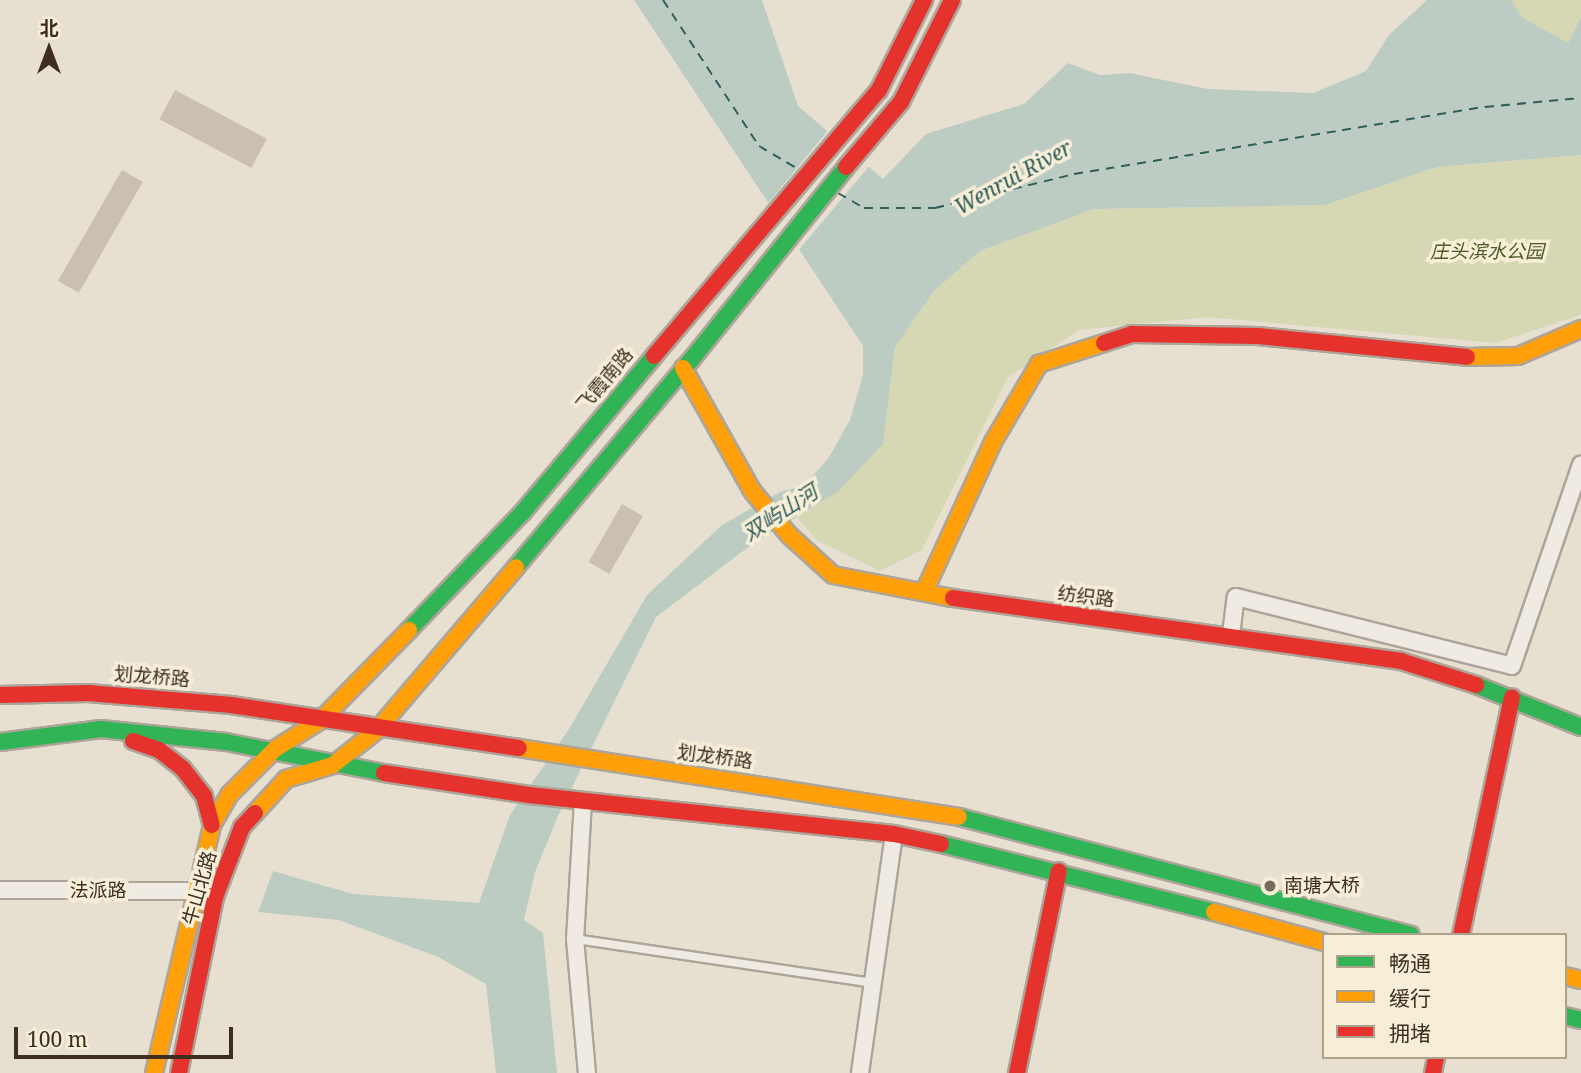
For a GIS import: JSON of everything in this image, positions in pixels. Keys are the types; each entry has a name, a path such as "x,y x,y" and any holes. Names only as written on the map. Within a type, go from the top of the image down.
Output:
{"main road":[{"name":"飞霞南路","path":"275,749 321,720 522,513 879,90 924,0"},
{"path":"333,765 377,730 684,368 771,256 901,102 951,0"},
{"path":"925,590 993,442 1039,364 1132,334 1258,336 1450,358 1518,356 1581,329"},
{"name":"纺织路","path":"684,368 753,492 789,535 833,575 925,590 1018,610 1231,635 1401,661 1511,697 1581,727"},
{"name":"划龙桥路","path":"0,695 88,692 231,705 377,730 900,805 980,821 1403,933"},
{"path":"1461,933 1511,697"},
{"path":"101,729 159,750 183,769 204,796 212,825"},
{"path":"0,742 101,729 275,749 333,765 583,801 894,834 1059,871 1322,941"},
{"name":"牛山北路","path":"154,1073 212,825 229,795 275,749"},
{"name":"牛山北路","path":"179,1073 215,897 242,827 286,779 333,765"},
{"path":"1017,1073 1059,871"}],"street":[{"path":"1231,635 1236,597 1512,666 1581,464"},
{"path":"583,801 575,939 587,1073"},
{"path":"860,1073 894,834"},
{"name":"法派路","path":"0,890 197,891"}],"lane":[{"path":"575,939 872,983"}],"green space":[{"path":"1511,0 1581,0 1581,17 1568,43 1522,17"},
{"name":"庄头滨水公园","path":"1581,155 1581,315 1496,343 1207,317 1079,330 1008,377 922,550 880,571 818,541 797,518 838,492 883,444 895,347 934,291 980,251 1094,209 1325,205 1437,167"}],"water":[{"path":"634,0 762,0 798,106 883,179 926,134 1024,104 1068,63 1100,75 1129,73 1208,89 1313,93 1366,71 1389,35 1427,0 1511,0 1522,17 1568,43 1581,17 1581,155 1437,167 1325,205 1094,209 980,251 934,291 895,347 883,444 838,492 755,542 656,617 558,816 535,872 524,920 543,933 557,1073 496,1073 486,984 438,957 339,920 258,912 273,871 353,894 479,903 510,815 569,729 647,595 722,525 780,492 804,485 828,459 850,420 863,375 863,346"}],"pier":[{"path":"829,129 871,164 797,252 766,206"}],"building":[{"path":"175,90 267,139 251,168 160,119"},
{"path":"122,170 143,182 79,293 58,281"},
{"path":"622,504 643,516 609,574 588,562"}],"ferry route":[{"path":"663,0 759,146 798,169"},
{"path":"838,193 864,208 935,208 1074,174 1485,107 1581,98"}],"traffic: fast":[{"path":"516,567 691,360 846,167"},
{"path":"409,630 522,513 654,356"},
{"path":"1476,685 1581,727"},
{"path":"0,742 101,729 226,742 384,773"},
{"path":"959,817 1403,933"},
{"path":"941,844 1214,912"},
{"path":"1567,1016 1581,1020"}],"traffic: slow":[{"path":"1467,357 1518,356 1581,329"},
{"path":"925,590 993,442 1039,364 1104,343"},
{"path":"683,368 753,492 789,535 833,575 953,598"},
{"path":"255,813 286,779 333,765 377,730 516,567"},
{"path":"154,1073 212,825 229,795 275,749 321,720 409,630"},
{"path":"519,748 959,817"},
{"path":"1214,912 1322,941"},
{"path":"1567,976 1581,980"}],"traffic: jam":[{"path":"654,356 879,90 924,0"},
{"path":"846,167 901,102 952,0"},
{"path":"1104,343 1132,334 1258,336 1467,357"},
{"path":"953,598 1401,661 1476,685"},
{"path":"0,695 88,693 231,705 519,748"},
{"path":"1461,933 1512,697"},
{"path":"133,741 159,750 183,769 204,796 212,825"},
{"path":"384,773 529,795 894,834 941,844"},
{"path":"179,1073 215,897 242,827 255,813"},
{"path":"1017,1073 1059,871"},
{"path":"1433,1073 1436,1059"}],"place":[{"name":"南塘大桥","path":"1270,886"}],"water label":[{"name":"Wenrui River","path":"1013,177"},
{"name":"双屿山河","path":"780,512"}]}
